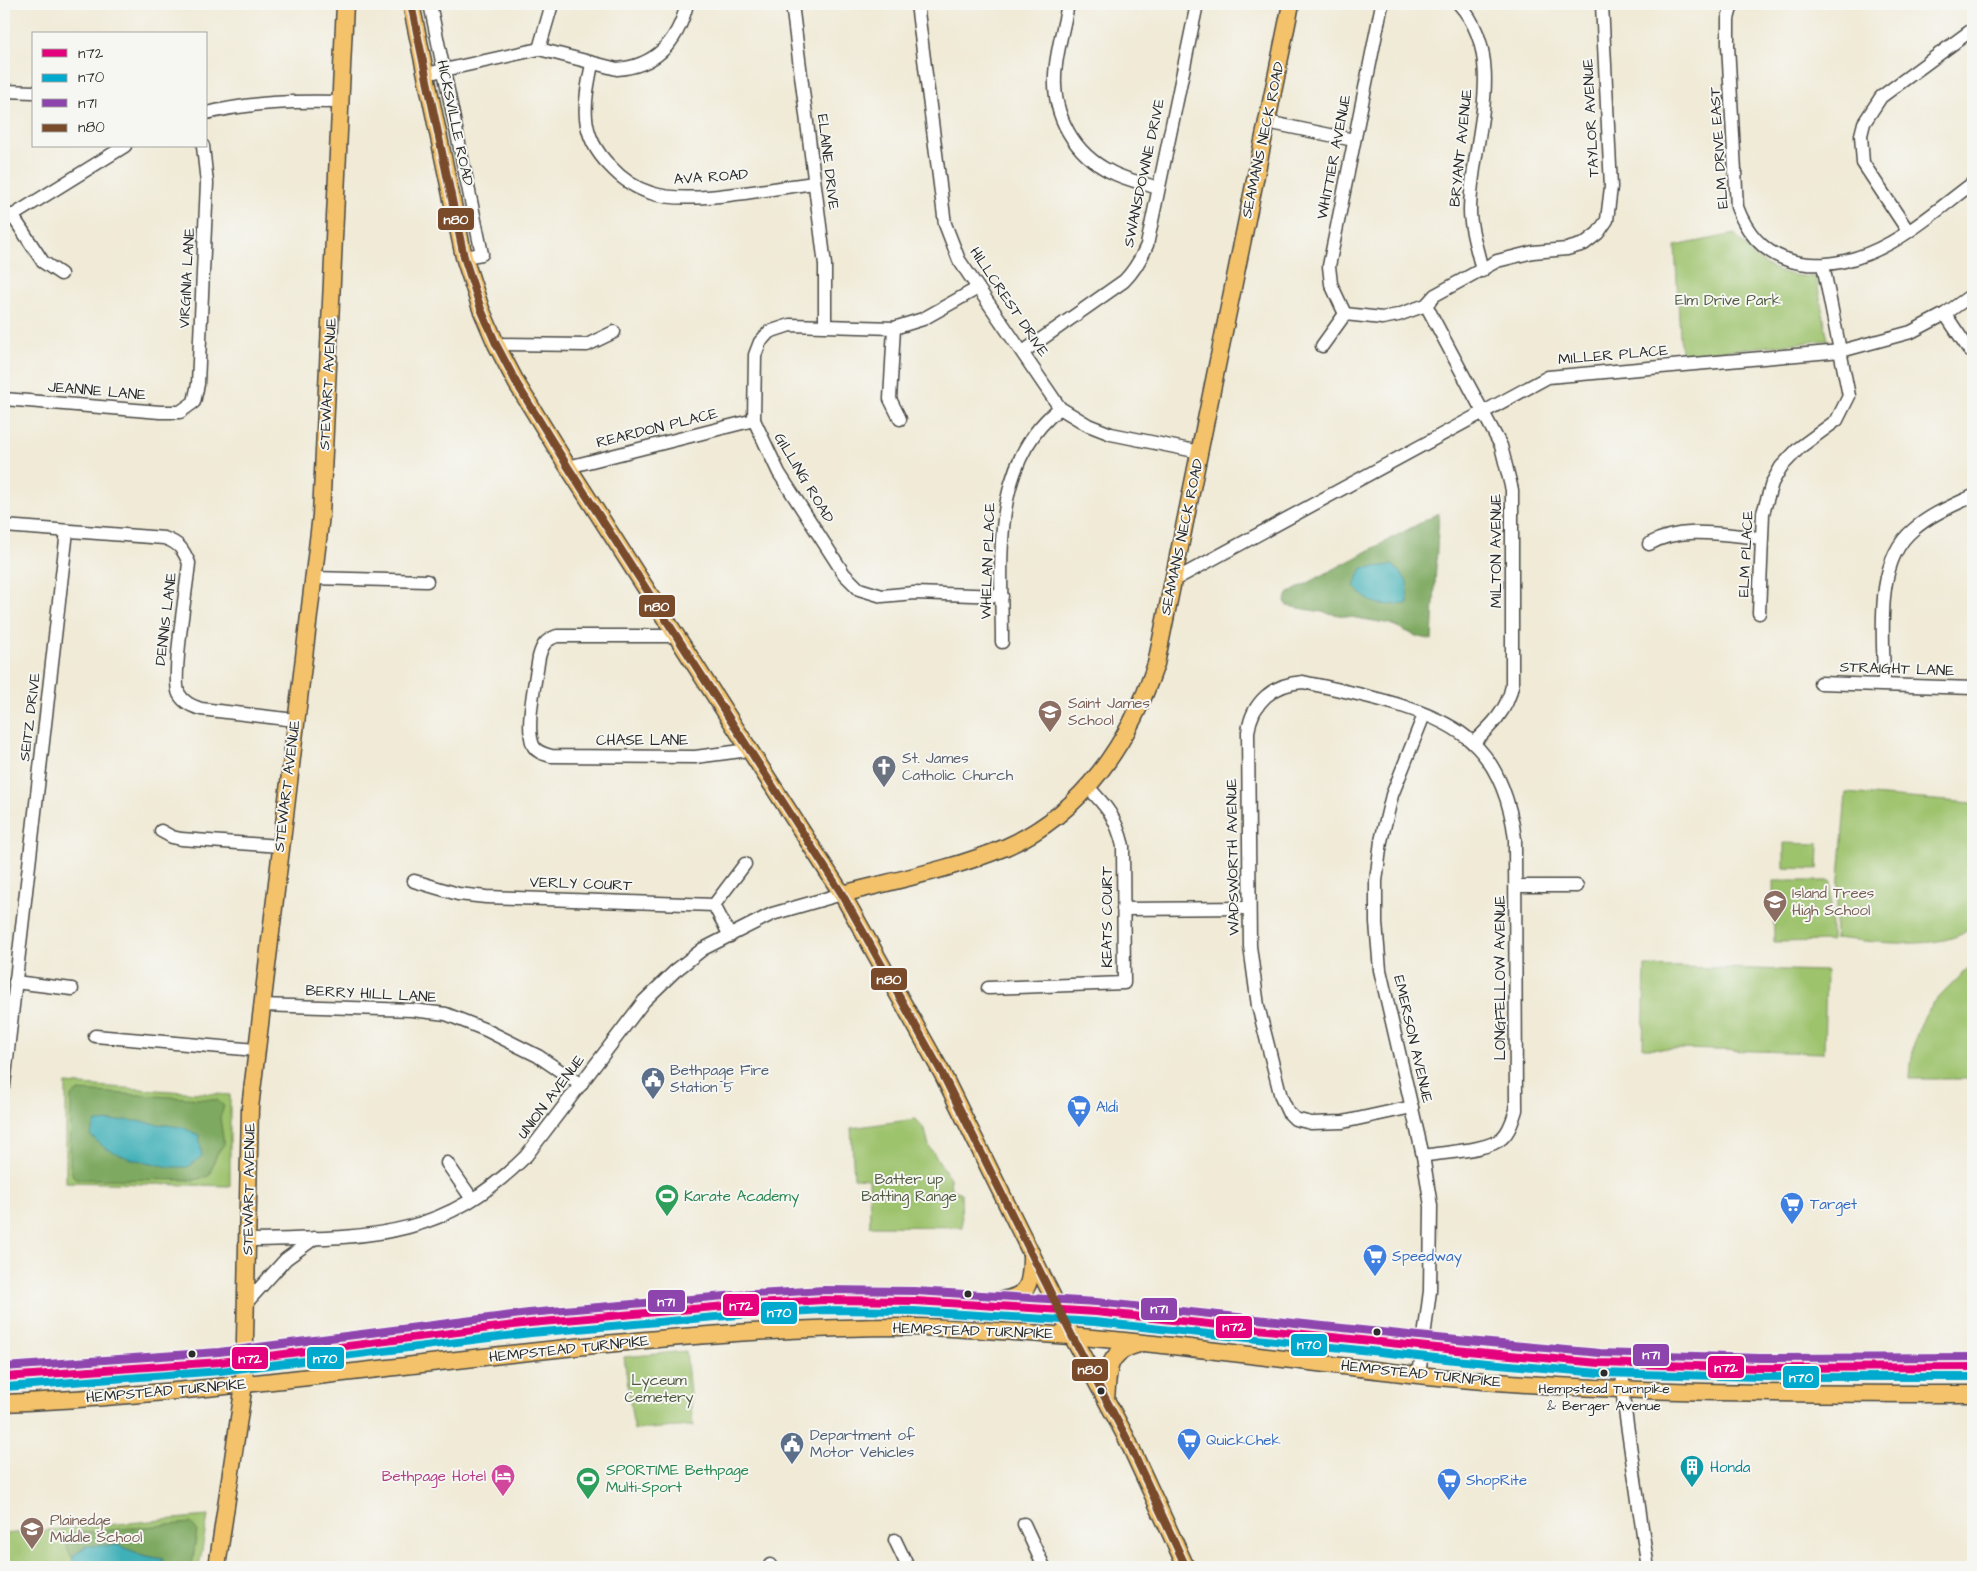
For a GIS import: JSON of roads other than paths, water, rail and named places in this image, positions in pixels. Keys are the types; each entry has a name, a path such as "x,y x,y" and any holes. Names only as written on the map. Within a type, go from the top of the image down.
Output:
{"main road":[{"name":"STEWART AVENUE","path":"217,1567 244,1384 246,1358 250,1108 313,578 325,453 345,4"},
{"name":"HICKSVILLE ROAD","path":"410,4 464,257 481,309 496,344 517,384 568,467 842,894 942,1073 1072,1336 1126,1437 1186,1567"},
{"name":"SEAMANS NECK ROAD","path":"842,894 957,864 1007,846 1037,830 1062,812 1110,759 1144,701 1156,664 1174,580 1291,4"},
{"path":"971,1302 1004,1300 1023,1293 1031,1278 1031,1251"},
{"name":"HEMPSTEAD TURNPIKE","path":"4,1377 74,1373 347,1348 478,1329 753,1302 825,1300 971,1302 1059,1307 1423,1346 1624,1364 1767,1367 1973,1367"},
{"name":"HEMPSTEAD TURNPIKE","path":"4,1403 63,1401 244,1384 645,1341 802,1329 932,1327 1072,1336 1419,1375 1550,1387 1786,1394 1973,1394"},
{"path":"1106,1399 1109,1365 1114,1355 1125,1348 1142,1344"}],"street":[{"name":"HICKSVILLE ROAD","path":"430,4 482,254 464,257"},
{"path":"539,49 552,4"},
{"path":"426,74 539,49 592,64 625,69 657,56 674,40 683,22 687,4"},
{"name":"ELAINE DRIVE","path":"792,4 825,265 824,325"},
{"name":"HILLCREST DRIVE","path":"917,4 945,224 959,260 1060,408 1088,425 1111,434 1200,452"},
{"path":"1068,4 1055,74 1056,98 1060,118 1074,142 1094,162 1122,177 1158,188"},
{"name":"SWANSDOWNE DRIVE","path":"1023,352 1108,293 1134,271 1147,245 1197,4"},
{"name":"WHITTIER AVENUE","path":"1345,314 1331,284 1329,266 1382,4"},
{"name":"BRYANT AVENUE","path":"1459,4 1466,12 1478,36 1484,64 1481,130 1470,212 1482,270"},
{"name":"TAYLOR AVENUE","path":"1482,270 1497,261 1512,256 1567,249 1584,244 1601,229 1610,212 1602,4"},
{"name":"ELM DRIVE EAST","path":"1732,4 1728,19 1728,45 1737,208 1743,225 1764,248 1784,260 1806,266 1823,265 1853,259 1890,244 1973,183"},
{"path":"1908,231 1863,163 1861,135 1864,123 1881,98 1973,29"},
{"name":"AVA ROAD","path":"592,64 584,104 589,133 605,162 632,185 662,196 690,198 814,183"},
{"path":"4,91 32,92"},
{"path":"208,113 237,106 278,101 340,102"},
{"path":"1267,122 1354,140"},
{"path":"61,274 43,262 8,218 119,148"},
{"name":"VIRGINIA LANE","path":"187,408 194,402 198,384 207,183 203,148"},
{"name":"ELM PLACE","path":"1759,613 1762,513 1767,495 1781,467 1799,448 1836,420 1846,406 1849,396 1823,265"},
{"path":"1322,346 1345,314 1382,318 1426,305 1435,295 1482,270"},
{"name":"GILLING ROAD","path":"978,288 923,319 894,328 790,325 778,327 769,332 760,342 754,366 754,420 778,472 844,574 859,588 868,593 882,596 914,594 1002,596"},
{"name":"MILLER PLACE","path":"1174,580 1548,377 1841,351 1911,332 1945,314 1973,294"},
{"name":"MILTON AVENUE","path":"1426,305 1502,446 1512,490 1512,686 1510,698 1499,717 1473,743"},
{"path":"1945,314 1970,351"},
{"path":"894,328 890,399 900,419"},
{"path":"496,344 587,345 614,332"},
{"name":"JEANNE LANE","path":"4,399 160,412 180,412 187,408"},
{"name":"WHELAN PLACE","path":"1002,642 1003,513 1009,485 1036,430 1060,408"},
{"name":"REARDON PLACE","path":"568,467 754,420"},
{"path":"1884,684 1885,586 1894,554 1912,531 1936,513 1973,496"},
{"name":"DENNIS LANE","path":"4,526 164,538 177,542 184,550 189,563 176,675 179,695 188,704 201,709 295,720"},
{"name":"SEITZ DRIVE","path":"4,1085 6,1051 68,531"},
{"path":"1650,544 1666,536 1685,533 1761,538"},
{"path":"313,578 427,581"},
{"name":"CHASE LANE","path":"676,636 556,636 549,639 542,646 539,657 530,732 536,749 551,756 685,757 749,750"},
{"name":"WADSWORTH AVENUE","path":"1412,1107 1343,1122 1311,1123 1295,1120 1288,1112 1281,1097 1258,1006 1250,946 1248,732 1253,713 1262,700 1277,687 1303,682 1405,706 1448,727 1473,743"},
{"name":"STRAIGHT LANE","path":"1820,683 1973,688"},
{"name":"EMERSON AVENUE","path":"1419,1375 1430,1291 1432,1206 1423,1156 1380,970 1376,923 1376,881 1381,841 1392,795 1424,715"},
{"name":"LONGFELLOW AVENUE","path":"1423,1156 1488,1146 1502,1138 1512,1123 1516,1101 1515,839 1509,805 1498,779 1473,743"},
{"name":"KEATS COURT","path":"988,988 1124,983 1123,846 1118,825 1112,813 1087,786"},
{"path":"161,831 181,839 280,846"},
{"path":"730,936 714,905 745,864"},
{"name":"VERLY COURT","path":"414,881 458,894 486,897 714,905"},
{"path":"1516,886 1577,886"},
{"name":"UNION AVENUE","path":"249,1240 358,1237 402,1230 426,1222 472,1199 505,1177 526,1156 644,1001 675,971 703,949 772,914 842,894"},
{"path":"1123,909 1249,908"},
{"path":"15,982 72,989"},
{"name":"BERRY HILL LANE","path":"261,1005 412,1010 446,1014 486,1030 538,1056 581,1085"},
{"path":"95,1036 256,1050"},
{"path":"447,1163 472,1199"},
{"path":"248,1301 268,1276 286,1259 315,1238"},
{"path":"1624,1364 1622,1390 1647,1562"},
{"path":"1024,1524 1044,1567"},
{"path":"895,1540 908,1567"}],"water":[{"path":"1393,565 1407,581 1408,604 1384,605 1372,602 1354,586 1362,568"},
{"path":"127,1120 182,1127 199,1135 202,1156 188,1167 170,1167 128,1158 105,1148 90,1135 96,1122"},
{"path":"118,1545 142,1555 163,1559 161,1567 72,1567 73,1556 86,1546"}],"place":[{"name":"Saint James School","path":"1050,733"},
{"name":"St. James Catholic Church","path":"884,788"},
{"name":"Island Trees High School","path":"1775,923"},
{"name":"Bethpage Fire Station 5","path":"653,1100"},
{"name":"Aldi","path":"1079,1128"},
{"name":"Karate Academy","path":"667,1217"},
{"name":"Target","path":"1792,1225"},
{"name":"Speedway","path":"1375,1277"},
{"name":"Hempstead Turnpike & Berger Avenue","path":"1604,1373"},
{"name":"QuickChek","path":"1189,1461"},
{"name":"Department of Motor Vehicles","path":"792,1465"},
{"name":"Honda","path":"1692,1488"},
{"name":"Bethpage Hotel","path":"503,1497"},
{"name":"SPORTIME Bethpage Multi-Sport","path":"588,1500"},
{"name":"ShopRite","path":"1449,1501"},
{"name":"Plainedge Middle School","path":"32,1550"}],"park label":[{"name":"Elm Drive Park","path":"1728,300"},
{"name":"Batter up Batting Range","path":"909,1188"},
{"name":"Lyceum Cemetery","path":"659,1388"}]}
